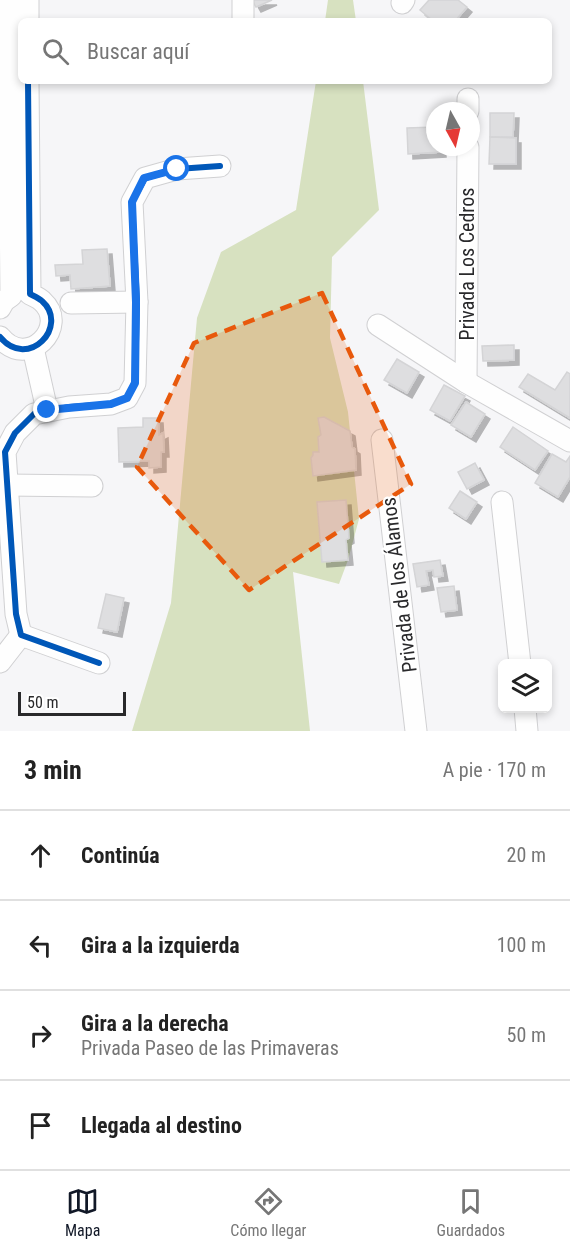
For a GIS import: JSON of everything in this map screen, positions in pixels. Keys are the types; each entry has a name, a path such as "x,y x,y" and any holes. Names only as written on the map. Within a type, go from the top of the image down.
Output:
{"street":[{"path":"1,303 11,296 6,233 8,0"},
{"path":"28,0 28,18"},
{"path":"0,337 6,344 19,350 33,348 45,340 51,327 50,313 43,301 30,294 28,84"},
{"name":"Privada Los Cedros","path":"466,381 468,156"},
{"path":"21,635 16,614 5,452 15,433 34,414 47,410 111,404 127,398 135,383 136,302 132,202 144,178 177,169 220,166"},
{"path":"71,303 136,302"},
{"path":"378,325 466,381 570,441"},
{"path":"33,348 47,410"},
{"name":"Privada de los Álamos","path":"382,440 416,731"},
{"path":"6,485 92,486"},
{"path":"501,502 520,659"},
{"path":"0,662 21,635"},
{"path":"21,635 99,663"},
{"path":"525,713 527,731"}],"highlighted area":[{"path":"322,293 411,484 249,590 137,467 194,343"}],"green space":[{"path":"328,0 353,0 356,18 325,18"},
{"path":"316,84 363,84 379,210 332,257 330,338 348,412 359,519 339,584 293,572 310,731 132,731 171,603 197,318 221,252 296,210"}],"building":[{"path":"252,0 272,0 256,7"},
{"path":"429,0 458,0 467,7 458,18 429,18 420,10"},
{"path":"490,113 514,113 513,137 490,137"},
{"path":"426,127 426,153 408,154 407,128"},
{"path":"490,137 516,138 516,164 489,164"},
{"path":"107,249 110,286 71,289 70,275 56,276 55,265 83,264 82,250"},
{"path":"514,345 514,360 483,361 482,346"},
{"path":"397,359 419,372 407,393 384,380"},
{"path":"567,372 570,374 570,418 519,387 528,374 555,390"},
{"path":"444,385 465,396 450,421 430,410"},
{"path":"466,402 485,414 471,437 451,425"},
{"path":"324,417 350,431 352,447 355,449 356,470 313,476 311,458 313,452 319,452 318,437 321,435 318,418"},
{"path":"143,418 158,418 159,435 163,433 164,452 161,452 161,467 149,468 149,461 119,462 118,428 143,427"},
{"path":"513,427 548,451 535,470 500,447"},
{"path":"552,454 566,462 570,456 570,477 558,497 535,483"},
{"path":"475,463 484,480 467,489 458,472"},
{"path":"460,491 477,502 466,519 449,508"},
{"path":"346,500 348,560 322,562 317,502"},
{"path":"440,560 443,576 434,577 433,570 426,571 429,585 417,587 413,564"},
{"path":"454,586 457,610 441,612 437,588"},
{"path":"106,594 124,598 117,632 98,628"}],"cycle path":[{"path":"0,337 11,346 22,349 33,347 42,341 51,322 49,311 42,301 30,294 28,84"},
{"path":"99,663 21,635 16,614 5,452 15,433 34,414 69,407 111,404 127,398 135,383 137,302 132,202 145,178 177,169 220,166"}],"route":[{"path":"47,410 111,404 127,398 135,383 136,302 132,202 144,178 177,169"}]}
